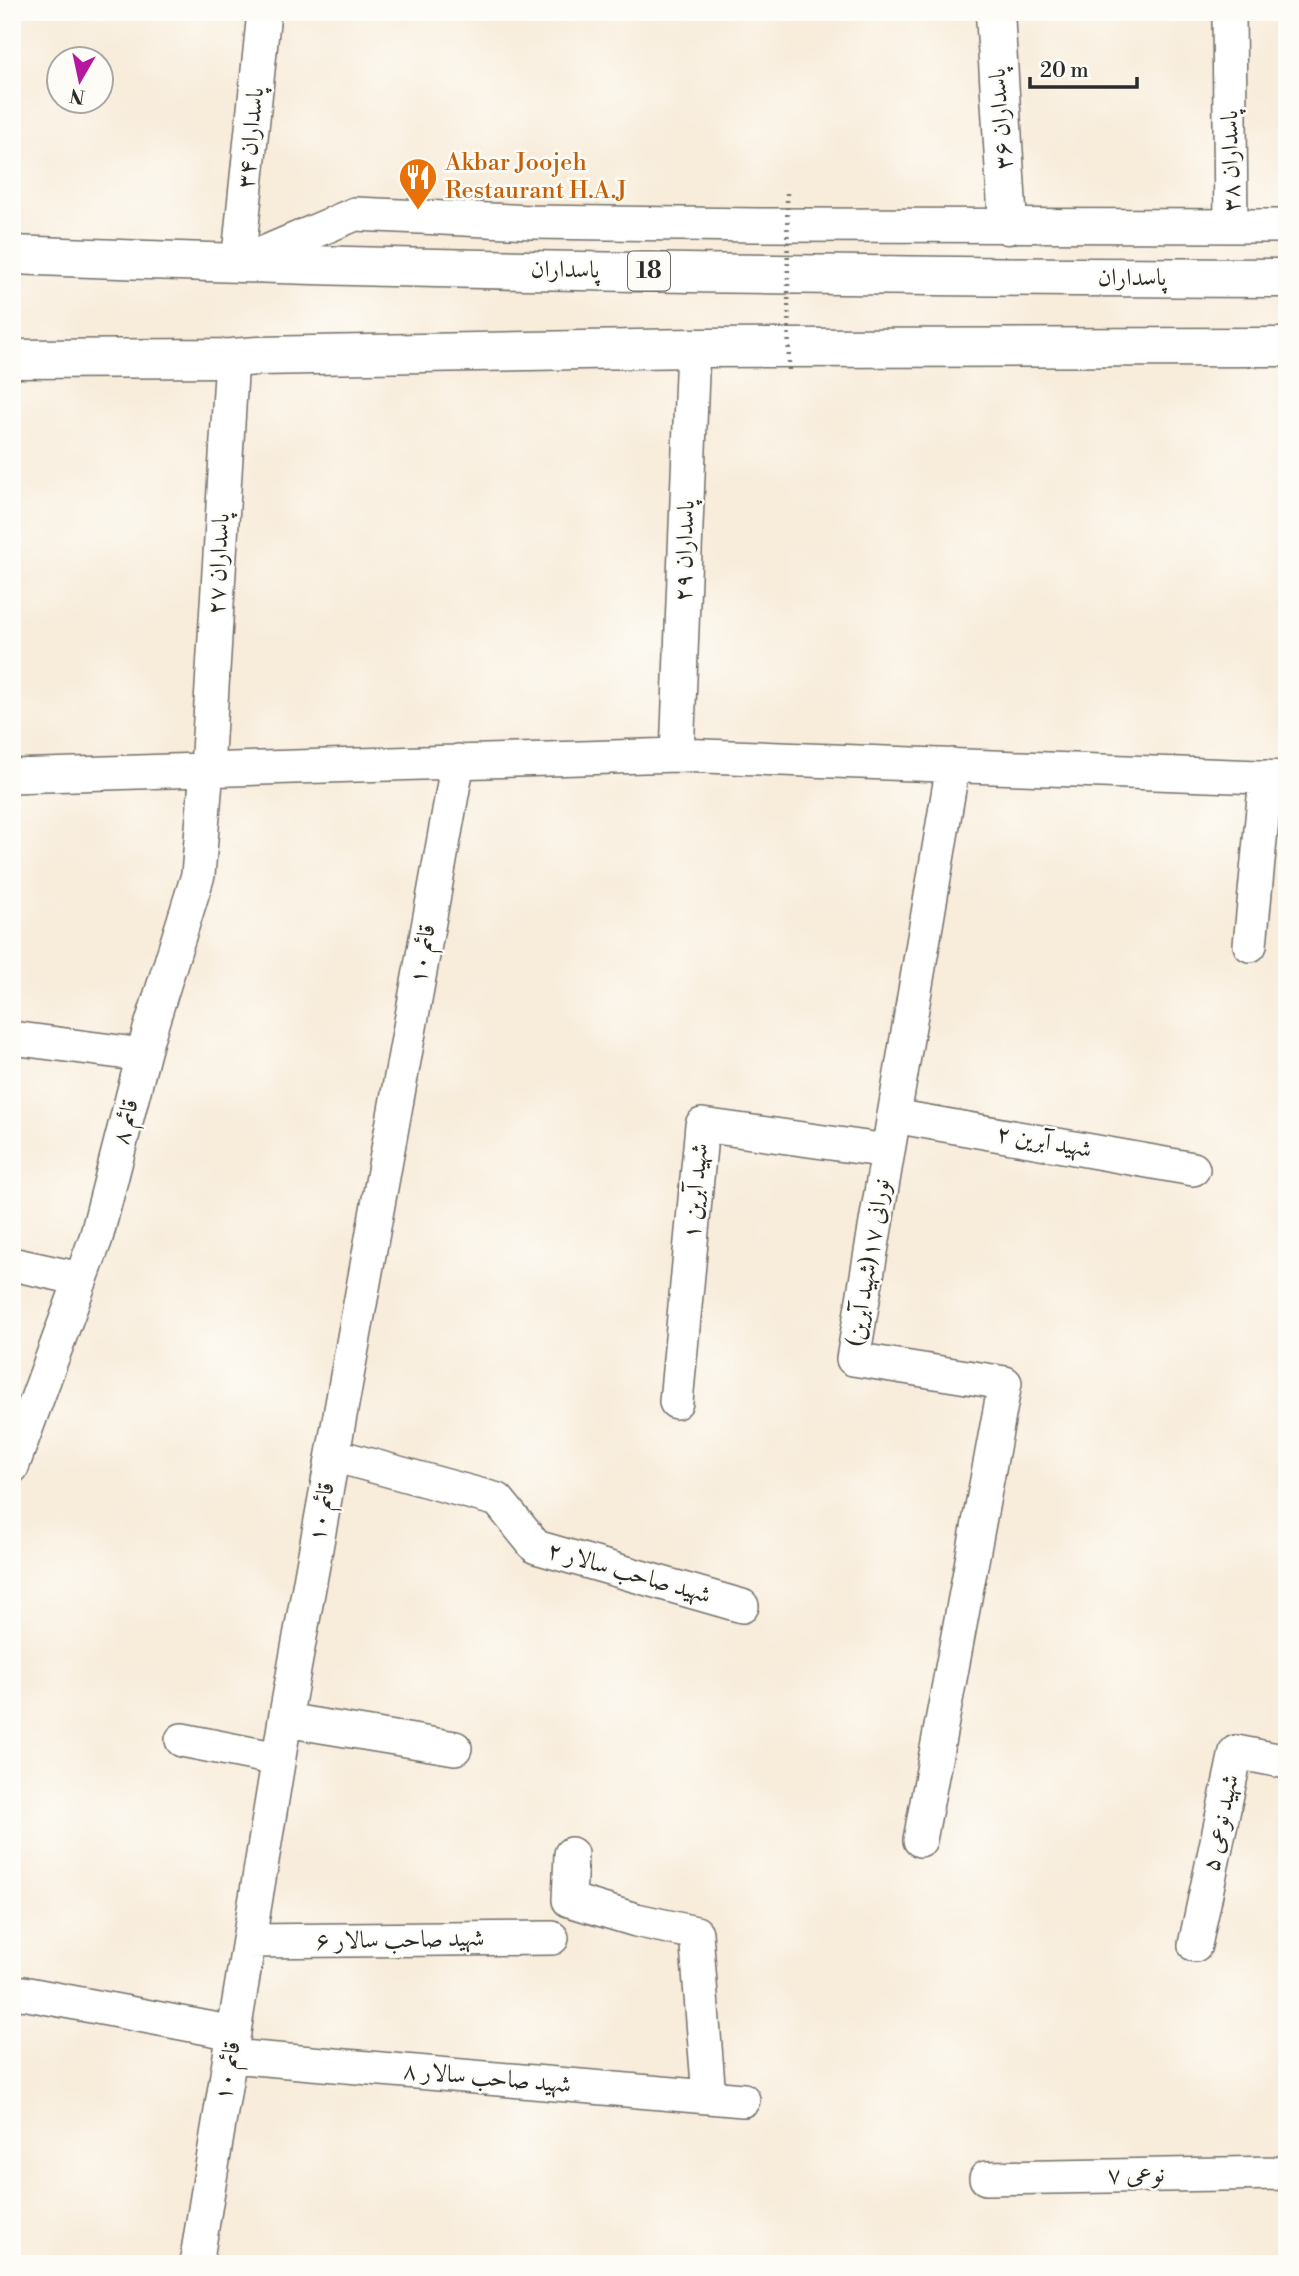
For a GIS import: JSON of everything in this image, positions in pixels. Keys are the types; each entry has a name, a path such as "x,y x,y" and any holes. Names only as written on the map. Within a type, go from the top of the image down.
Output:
{"main road":[{"name":"پاسداران ۳۶","path":"995,12 1008,225"},
{"name":"پاسداران","path":"12,255 238,264 1005,277 1287,278"},
{"path":"12,338 64,341 150,359"},
{"path":"12,359 232,358 693,348 1287,347"}],"street":[{"name":"پاسداران ۳۴","path":"238,264 264,12"},
{"name":"پاسداران ۳۸","path":"1229,12 1231,226"},
{"path":"238,264 355,214 532,222 757,225 1287,226"},
{"name":"پاسداران ۲۹","path":"677,755 693,348"},
{"name":"پاسداران ۲۷","path":"207,769 232,358"},
{"path":"12,776 677,755 1276,777 1250,945"},
{"name":"قائم ۱۰","path":"196,2264 278,1759 458,761"},
{"name":"نورانی ۱۷(شهید آبرین)","path":"920,1840 1005,1383 853,1359 953,765"},
{"name":"قائم ۸","path":"12,1467 96,1238 143,1055 198,875 207,769"},
{"path":"12,1038 143,1055"},
{"name":"شهید آبرین ۲","path":"894,1116 1193,1169"},
{"name":"شهید آبرین ۱","path":"676,1402 702,1125 888,1151"},
{"path":"12,1264 81,1279"},
{"name":"شهید صاحب سالار ۲","path":"333,1455 498,1500 536,1546 742,1606"},
{"path":"285,1720 455,1748"},
{"path":"181,1740 278,1759"},
{"name":"شهید نوعی ۵","path":"1195,1945 1236,1752 1287,1762"},
{"path":"571,1854 569,1900 636,1920 696,1933 709,2097"},
{"name":"شهید صاحب سالار ۶","path":"249,1941 552,1938"},
{"name":"شهید صاحب سالار ۸","path":"12,1994 23,1993 232,2045 744,2100"},
{"name":"نوعی ۷","path":"986,2178 1287,2173"}],"path":[{"path":"787,193 789,374"}],"place":[{"name":"Akbar Joojeh Restaurant H.A.J","path":"418,211"}]}
